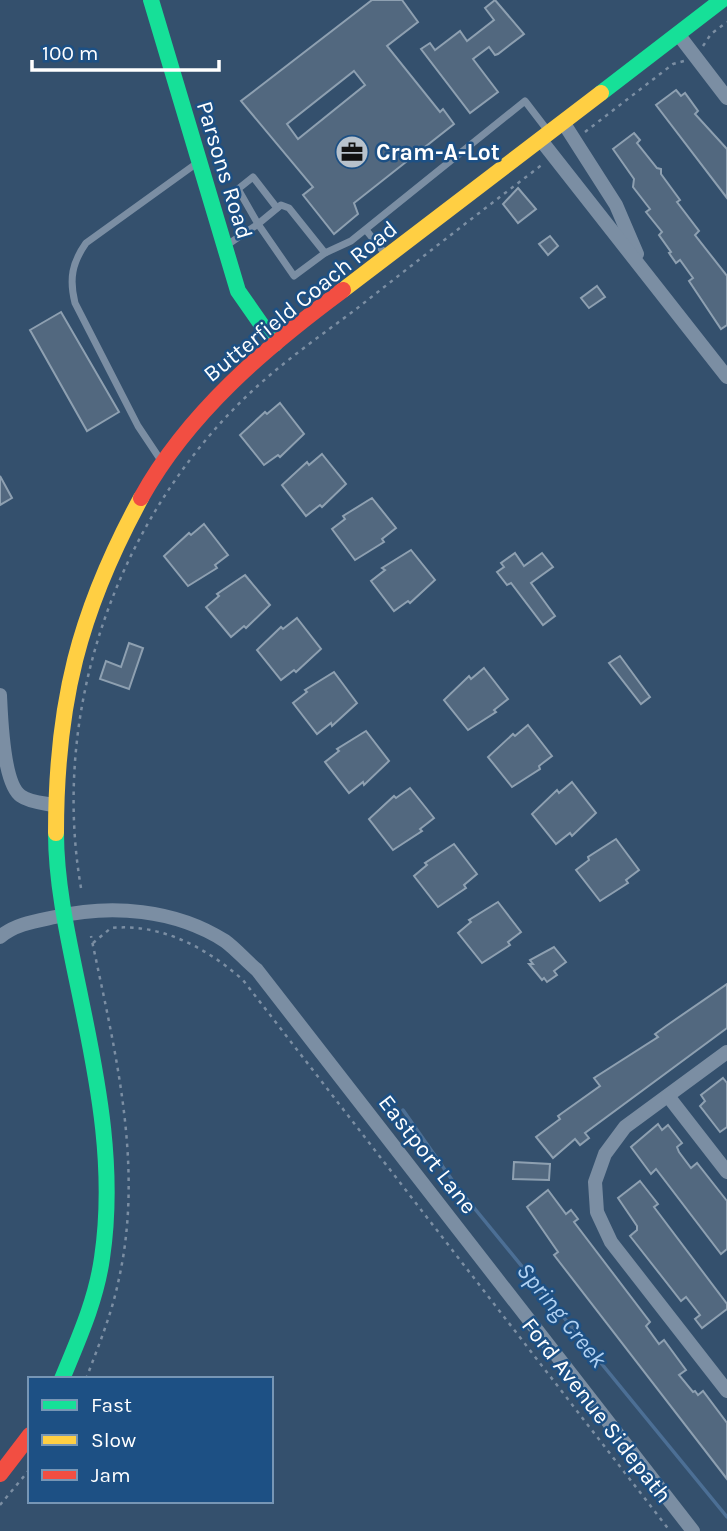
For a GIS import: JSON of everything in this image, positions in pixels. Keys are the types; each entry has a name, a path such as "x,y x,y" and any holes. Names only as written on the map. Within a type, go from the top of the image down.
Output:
{"main road":[{"name":"Parsons Road","path":"151,0 238,291 275,344"},
{"name":"Butterfield Coach Road","path":"63,1377 89,1314 100,1270 110,1180 101,1090 64,915 53,805 65,684 80,624 102,566 121,528 162,462 217,397 275,344 722,0"},
{"path":"0,1474 28,1438"}],"street":[{"path":"678,34 727,98"},
{"path":"563,122 616,205 644,268"},
{"path":"544,136 598,217 644,268 727,377"},
{"path":"0,695 2,734 13,786 24,799 53,805"},
{"name":"Eastport Lane","path":"64,915 135,909 176,919 225,941 257,970 693,1531"},
{"path":"0,937 26,923 64,915"},
{"path":"727,1052 625,1127 605,1154 596,1182 597,1212 611,1242 727,1391"},
{"path":"668,1096 727,1172"}],"lane":[{"path":"277,208 253,177 238,189 258,224 294,276 325,253 351,241 366,230 525,101 544,136"},
{"path":"162,462 138,426 75,303 70,284 74,259 86,243 198,163"},
{"path":"224,247 281,205 289,208 325,253"},
{"path":"366,230 387,257"}],"path":[{"path":"704,46 711,34 727,22"},
{"path":"582,134 673,64 683,62"},
{"path":"81,888 75,844 74,780 85,688 112,597 160,502 213,431 250,393 545,163"},
{"name":"Ford Avenue Sidepath","path":"93,943 111,928 168,934 209,953 243,980 670,1531"},
{"path":"0,1505 28,1471"}],"building":[{"path":"372,0 402,0 418,22 387,46 440,112 443,109 454,124 354,203 358,214 334,234 303,195 313,187 241,101","holes":["354,71 365,85 298,139 287,124"]},
{"path":"495,0 524,34 498,54 495,55 489,47 473,59 498,92 470,113 421,49 430,43 435,50 460,31 467,41 494,20 485,8"},
{"path":"676,90 681,96 685,93 698,111 695,114 727,149 727,198 656,105"},
{"path":"634,133 640,140 637,143 657,168 661,169 661,174 680,200 677,202 699,231 695,235 727,276 727,325 721,329 689,281 693,278 680,260 676,263 669,253 671,252 659,235 662,232 646,212 650,209 633,187 634,179 613,149"},
{"path":"518,188 536,209 518,223 503,204"},
{"path":"550,236 558,246 548,255 539,244"},
{"path":"597,286 605,297 589,308 581,298"},
{"path":"61,312 119,412 87,431 30,330"},
{"path":"280,403 304,434 280,457 278,455 264,465 240,435 265,412 267,414"},
{"path":"322,454 346,484 322,507 320,505 306,516 282,485 307,462 309,465"},
{"path":"0,476 12,498 0,505"},
{"path":"372,498 396,528 382,539 384,542 355,560 332,529 345,519 343,516"},
{"path":"204,524 228,555 215,565 217,568 188,586 164,556 189,533 191,535"},
{"path":"411,550 435,580 410,603 408,601 394,611 371,581 385,570 382,568"},
{"path":"515,553 524,566 542,553 553,567 531,583 555,616 543,625 511,583 507,585 497,572 504,567 501,563"},
{"path":"245,575 270,605 246,628 244,626 231,637 206,607 219,596 217,594"},
{"path":"297,618 321,649 296,672 294,670 281,680 257,650 281,627 283,629"},
{"path":"129,643 143,648 129,689 100,679 106,661 121,667"},
{"path":"620,656 650,697 641,704 609,663"},
{"path":"484,668 508,699 494,710 496,712 468,730 444,700 469,676 471,679"},
{"path":"334,672 357,703 332,726 331,723 317,734 293,703 307,692 305,690"},
{"path":"528,725 552,756 539,766 540,769 512,787 488,757 513,734 515,736"},
{"path":"366,731 389,761 364,785 363,782 349,793 325,762 339,751 337,749"},
{"path":"572,782 596,813 572,836 570,833 556,844 532,814 557,790 559,793"},
{"path":"410,788 434,818 420,829 422,831 393,850 369,819 394,796 396,798"},
{"path":"616,839 639,870 626,880 628,883 600,901 576,870 589,860 588,857"},
{"path":"454,844 477,874 464,885 466,888 438,907 414,876 427,865 425,863"},
{"path":"498,902 521,932 508,942 510,945 482,963 458,933 471,922 469,920"},
{"path":"554,947 566,962 554,971 557,975 547,982 544,978 542,980 529,964 533,964 530,960"},
{"path":"727,984 727,1028 585,1133 589,1138 580,1145 575,1139 553,1158 536,1137 560,1119 558,1116 600,1086 594,1078 658,1037 655,1034"},
{"path":"723,1078 727,1083 727,1127 720,1132 700,1106 705,1101 701,1095"},
{"path":"658,1124 662,1130 668,1125 682,1143 677,1147 691,1168 697,1163 727,1201 727,1249 721,1254 656,1169 651,1174 631,1147"},
{"path":"514,1162 550,1164 549,1180 513,1179"},
{"path":"640,1181 658,1204 654,1207 727,1304 727,1309 702,1328 695,1319 700,1315 686,1297 681,1301 630,1236 637,1230 637,1226 618,1198"},
{"path":"548,1190 566,1214 571,1210 578,1219 574,1222 650,1322 646,1326 659,1344 664,1340 686,1370 679,1375 693,1392 698,1395 703,1391 727,1423 727,1479 554,1255 558,1252 527,1207"}],"waterway":[{"name":"Spring Creek","path":"403,1110 457,1187 727,1517"}],"traffic: fast":[{"path":"151,0 238,291 275,344"},
{"path":"601,93 722,0"},
{"path":"56,833 64,917 99,1096 107,1193 102,1258 95,1290 63,1377"}],"traffic: slow":[{"path":"343,290 601,93"},
{"path":"56,833 61,742 75,660 102,580 141,498"}],"traffic: jam":[{"path":"141,498 160,467 205,410 258,358 343,290"},
{"path":"0,1474 28,1438"}],"place":[{"name":"Cram-A-Lot","path":"352,152"}]}
